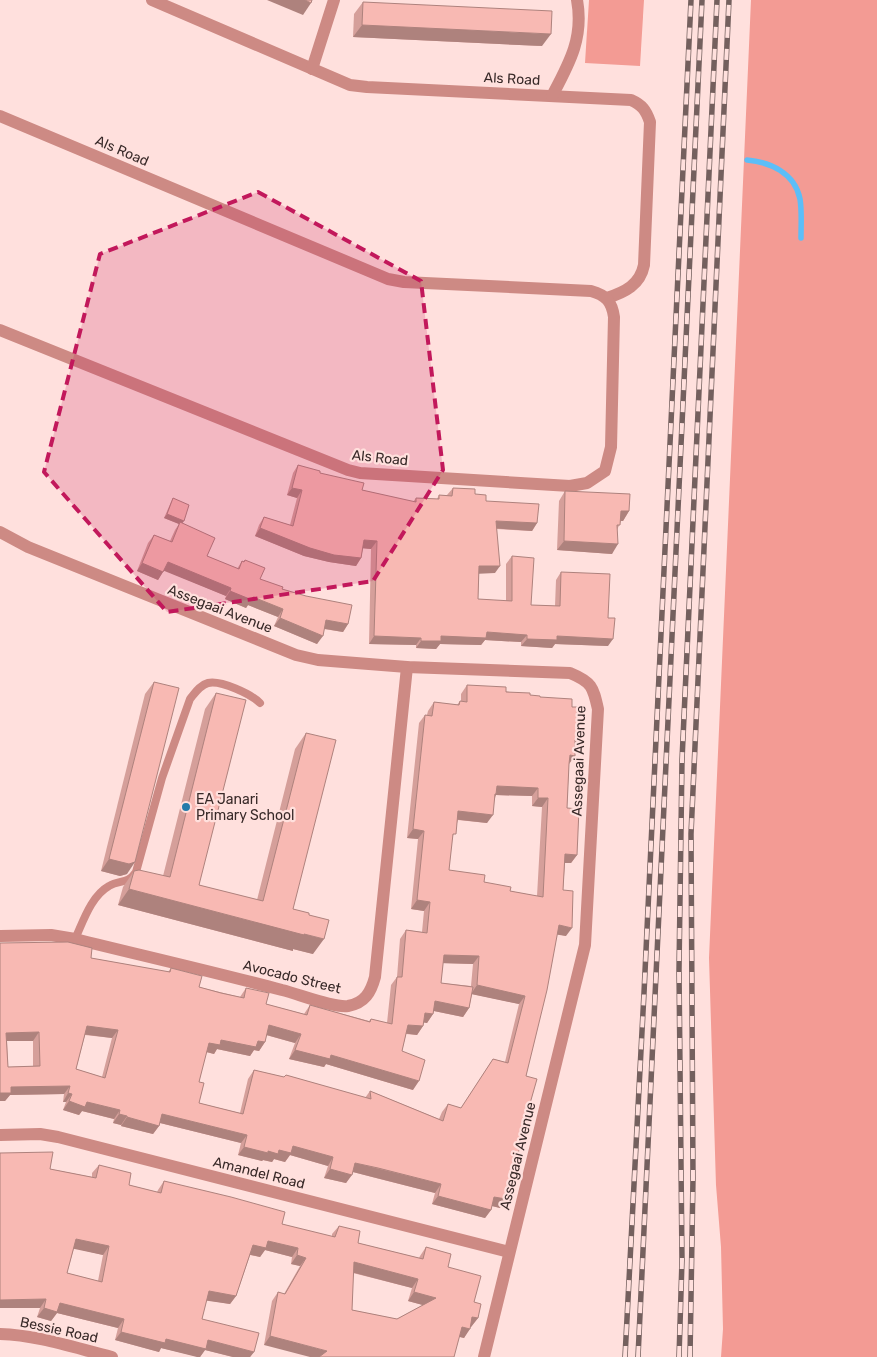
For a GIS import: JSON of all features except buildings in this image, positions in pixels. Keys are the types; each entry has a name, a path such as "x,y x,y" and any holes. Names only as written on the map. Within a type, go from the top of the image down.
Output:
{"street":[{"name":"Als Road","path":"152,0 350,85 631,100 640,104 646,111 650,122 643,274 636,284 624,293 607,298"},
{"path":"312,69 334,0"},
{"path":"552,96 573,54 578,38 579,8 577,0"},
{"name":"Als Road","path":"0,116 388,279 404,282 591,292 607,298 613,306 614,317 611,447 604,471 587,483 570,486 360,473 348,470 0,330"},
{"name":"Assegaai Avenue","path":"0,532 28,547 99,577 296,655 318,660 407,667 570,674 584,679 593,687 598,709 585,945 484,1357"},
{"name":"Avocado Street","path":"0,936 51,935 75,939 338,1006 348,1006 366,998 372,989 375,977 407,667"},
{"name":"Amandel Road","path":"0,1135 40,1134 58,1137 509,1252"},
{"name":"Bessie Road","path":"0,1334 17,1334 112,1357"}],"lane":[{"path":"75,939 87,913 103,890 110,885 128,881 136,872 162,778 190,699 198,689 207,683 216,683 243,692 254,697 260,703"}],"highlighted area":[{"path":"258,192 421,281 443,470 373,581 167,612 44,472 100,254"}],"shaded area":[{"path":"589,0 644,0 640,66 585,63"},
{"path":"751,0 877,0 877,1357 721,1357 723,1329 721,1247 716,1185 709,958"}],"waterway":[{"path":"747,160 773,166 793,182 800,199 801,238"}],"railway":[{"path":"625,1357 691,0"},
{"path":"638,1357 702,0"},
{"path":"679,1357 682,1260 679,970 682,760 717,0"},
{"path":"690,1357 693,1178 691,834 729,0"}],"place":[{"name":"EA Janari Primary School","path":"186,807"}]}
